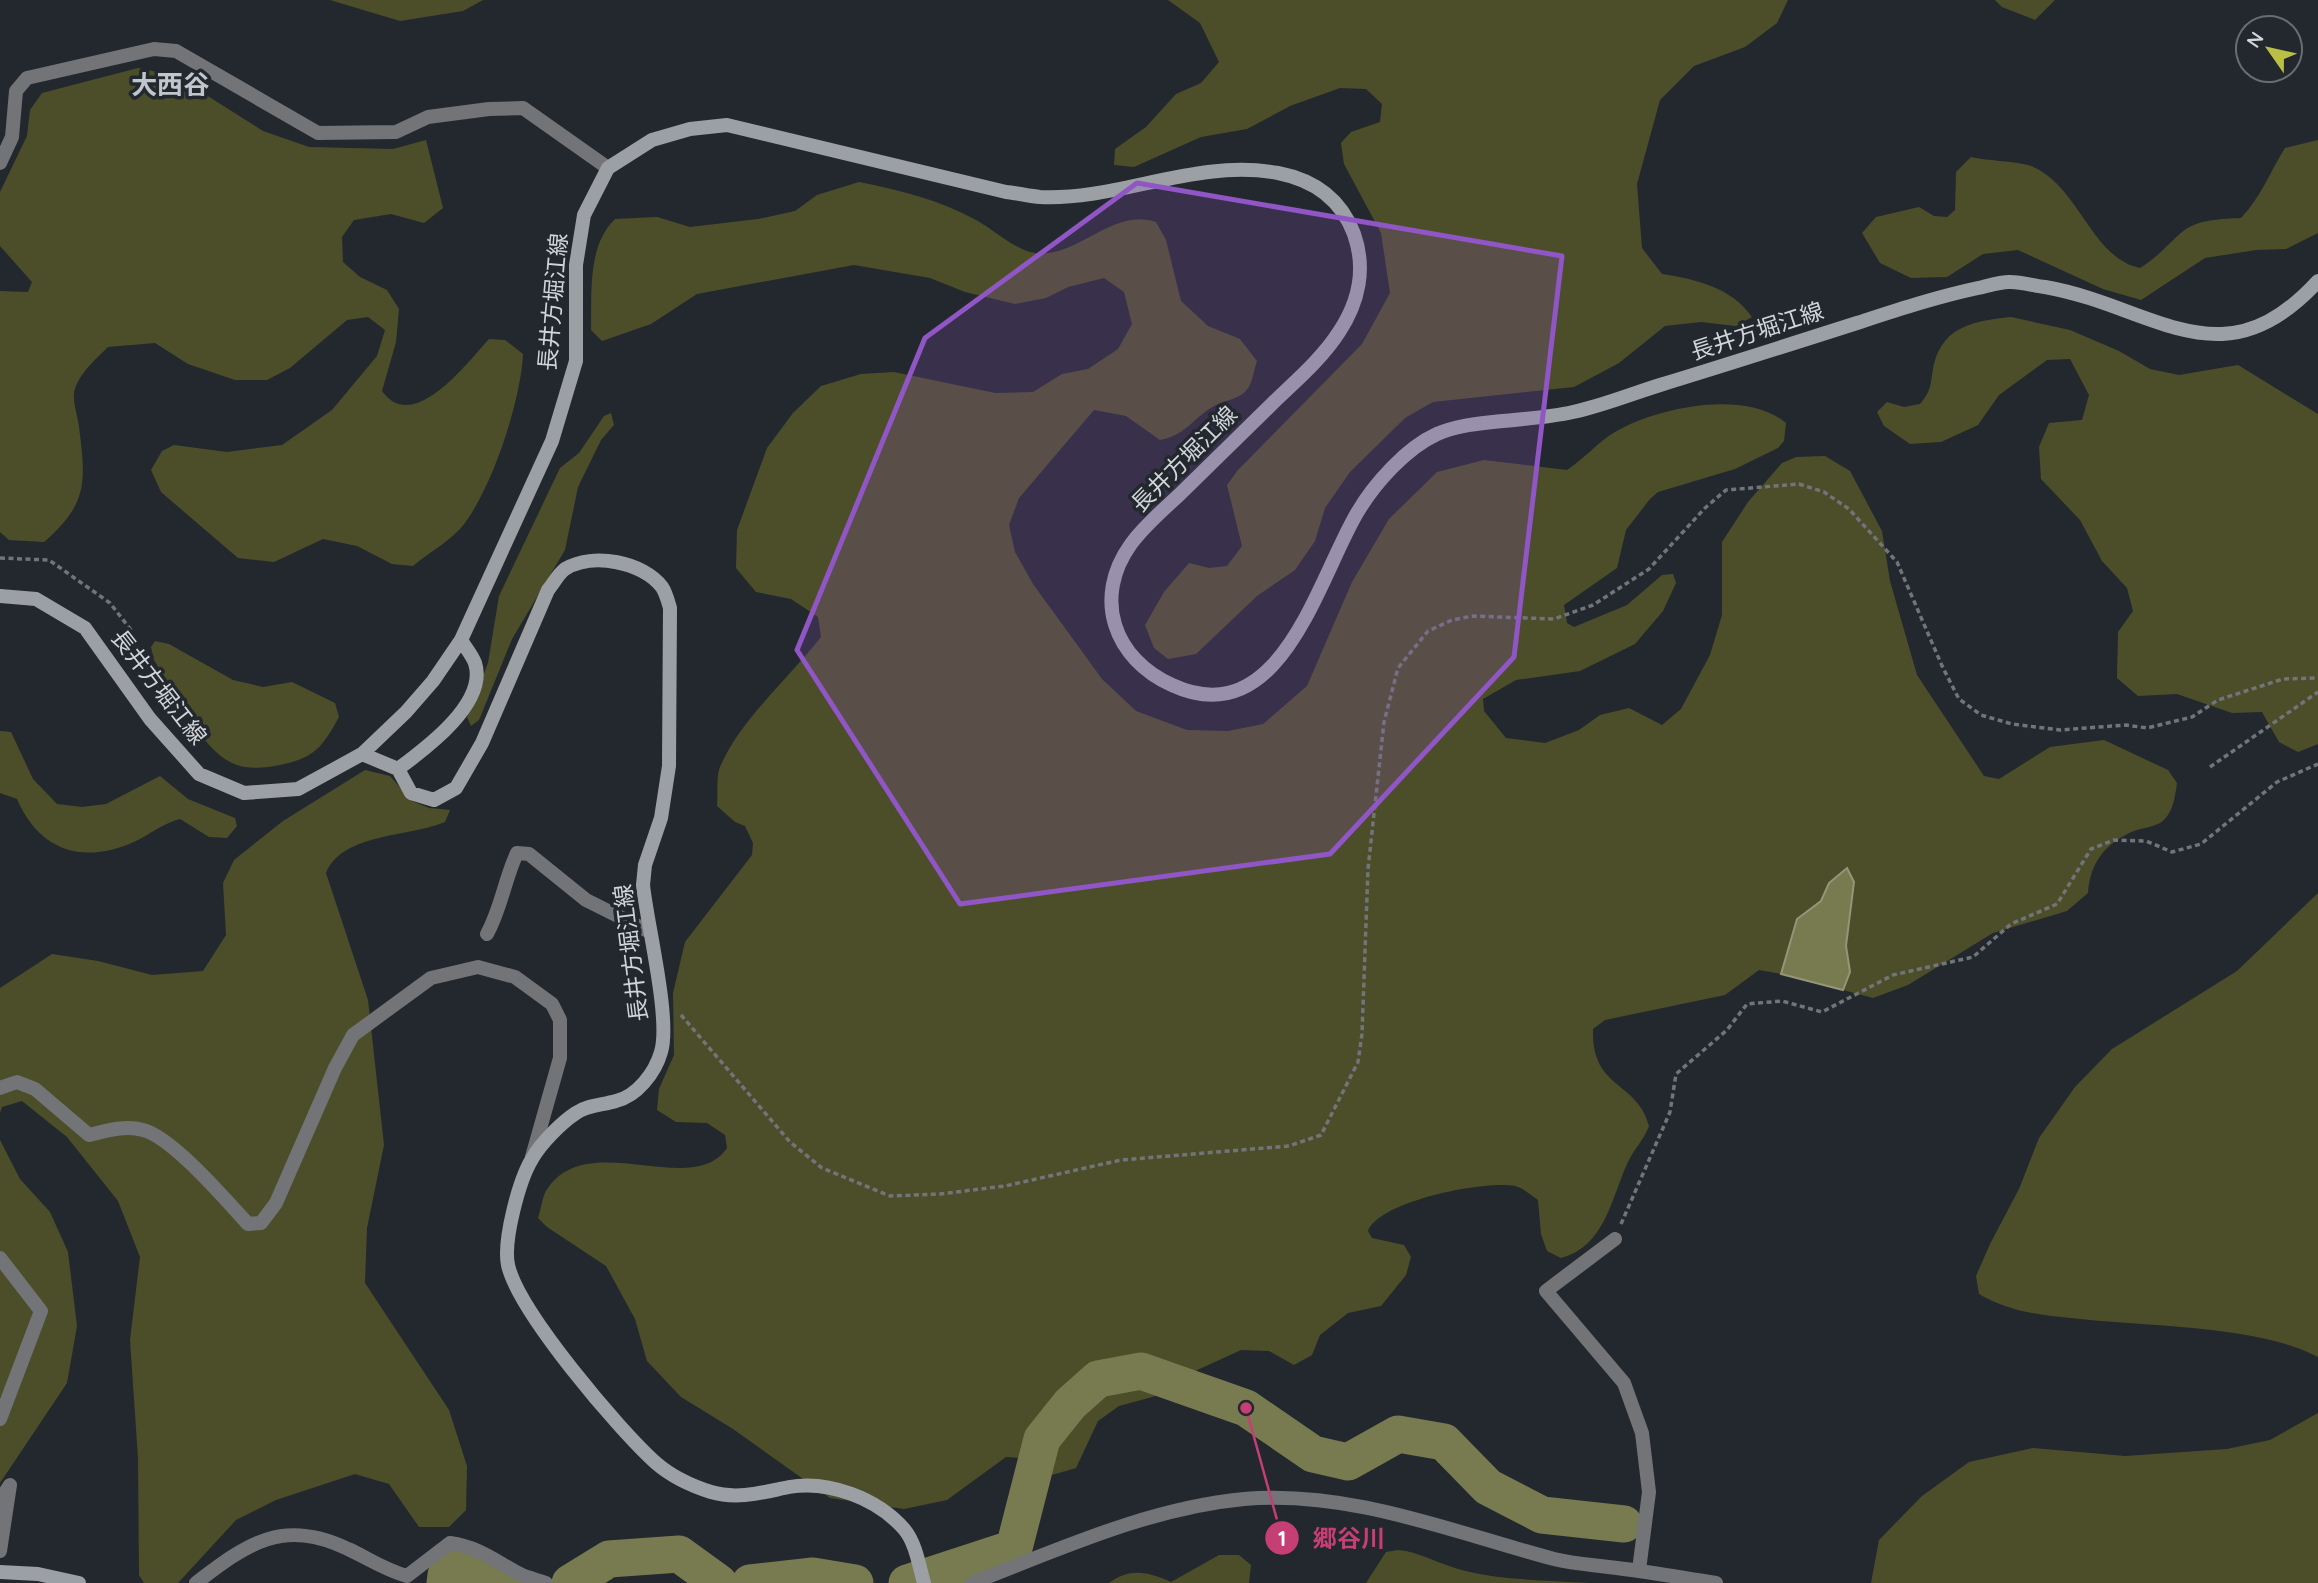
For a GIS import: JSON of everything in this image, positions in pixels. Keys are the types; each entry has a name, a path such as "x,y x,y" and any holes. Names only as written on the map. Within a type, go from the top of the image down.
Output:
{"main road":[{"name":"長井方堀江線","path":"0,596 36,599 85,628 150,719 199,774 244,793 298,789 362,754 406,712 433,681 461,640 552,440 576,360 576,265 584,215 608,168 652,140 690,129 727,125 1006,192 1041,197 1075,194 1203,172 1263,170 1297,177 1332,197 1347,216 1358,244 1361,271 1356,298 1339,333 1304,373 1156,517 1129,547 1116,574 1114,627 1123,648 1142,667 1168,684 1194,694 1231,694 1261,679 1286,650 1358,510 1412,450 1439,432 1473,424 1570,413 1945,295 2010,281 2069,292 2195,334 2229,333 2270,324 2300,301 2318,281"},
{"name":"長井方堀江線","path":"362,754 398,769 411,793 434,800 456,788 482,743 548,590 564,569 586,562 609,561 646,573 662,588 670,608 669,766 661,818 645,865 643,885 663,1022 661,1052 646,1079 633,1094 576,1113 532,1159 508,1229 507,1263 514,1286 582,1381 656,1463 681,1480 713,1493 761,1494 818,1484 836,1488 880,1510 904,1528 913,1546 924,1583"},
{"path":"398,769 430,745 461,714 474,685 475,665 461,640"},
{"path":"0,1572 38,1574 79,1583"}],"street":[{"path":"0,163 12,137 16,91 27,78 154,49 176,51 318,133 396,132 428,117 489,109 523,108 608,168"},
{"path":"487,934 501,907 510,868 517,853 529,854 586,900 648,931"},
{"path":"0,1088 17,1083 35,1089 89,1135 114,1129 144,1130 201,1173 247,1224 261,1223 276,1203 335,1068 353,1035 431,978 478,967 515,977 552,1004 560,1020 560,1058 532,1159"},
{"path":"1615,1239 1546,1291 1624,1383 1642,1433 1649,1492 1639,1570"},
{"path":"0,1258 41,1311 0,1419"},
{"path":"0,1500 10,1485 0,1551"},
{"path":"972,1583 1097,1534 1191,1507 1245,1499 1300,1499 1352,1504 1557,1560 1716,1583"},
{"path":"196,1583 237,1551 266,1538 299,1532 327,1539 389,1571 407,1576 420,1569 435,1552 450,1543 469,1545 521,1575 546,1583"}],"path":[{"path":"659,990 790,1142 822,1168 890,1196 940,1194 1004,1186 1054,1172 1121,1160 1289,1146 1321,1135 1358,1062 1363,1034 1368,869 1384,722 1398,667 1428,631 1452,620 1474,616 1554,618 1593,604 1649,569 1705,508 1726,490 1799,484 1824,492 1849,509 1897,562 1942,668 1959,699 1981,716 2012,724 2060,730 2126,725 2147,728 2192,717 2218,699 2283,679 2318,678"},
{"path":"2210,768 2318,692"},
{"path":"1615,1239 1670,1112 1676,1074 1727,1030 1747,1004 1782,1000 1822,1012 1893,975 1973,957 2011,924 2057,904 2091,849 2114,840 2146,841 2172,852 2201,844 2277,782 2318,764"}],"highlighted area":[{"path":"1137,183 1562,256 1514,657 1330,854 960,904 797,650 925,338"}],"shaded area":[{"path":"330,0 483,0 463,11 400,21"},
{"path":"1168,0 1788,0 1777,23 1745,47 1694,66 1660,100 1637,184 1642,248 1662,274 1712,286 1734,298 1752,317 1736,326 1701,322 1665,326 1619,363 1574,387 1433,402 1405,418 1350,472 1325,508 1315,541 1295,570 1257,596 1196,654 1168,659 1154,648 1145,625 1164,592 1189,563 1209,568 1227,566 1242,546 1227,485 1238,470 1362,344 1390,293 1381,233 1344,164 1341,143 1351,132 1380,122 1382,104 1366,89 1340,88 1290,106 1247,129 1201,137 1134,167 1114,165 1115,149 1146,127 1176,94 1201,83 1219,62 1200,23"},
{"path":"1995,0 2055,0 2035,20 2002,7"},
{"path":"138,68 176,76 263,131 309,147 393,149 426,140 443,208 424,223 391,214 354,220 342,237 343,262 360,277 387,290 399,309 396,342 382,391 395,402 409,405 424,400 454,378 489,339 505,340 523,354 517,396 510,421 483,493 460,529 413,566 392,564 357,546 323,539 274,562 238,558 161,492 151,470 162,451 174,445 227,452 282,445 332,410 377,356 385,330 368,317 347,320 290,368 267,380 235,380 188,364 155,343 108,347 82,374 74,394 83,478 81,491 69,516 44,542 9,540 0,532 0,291 28,292 32,282 0,246 0,192 27,136 30,110 42,93"},
{"path":"2318,140 2318,233 2286,249 2256,250 2205,258 2141,300 2103,289 2018,250 1983,254 1947,277 1911,278 1880,263 1862,233 1876,217 1919,207 1934,216 1947,217 1955,210 1956,172 1971,157 2025,164 2047,175 2074,204 2109,251 2123,262 2140,268 2195,224 2241,218 2260,193 2285,148"},
{"path":"859,182 934,201 976,220 1021,248 1036,253 1066,248 1125,221 1140,219 1156,222 1166,240 1181,301 1208,326 1240,339 1257,361 1250,385 1242,394 1211,408 1178,434 1170,437 1160,440 1126,416 1094,410 1019,498 1009,525 1015,552 1033,584 1102,679 1136,711 1187,730 1228,731 1263,724 1307,686 1352,582 1389,519 1437,472 1484,460 1567,470 1609,436 1633,423 1677,409 1725,404 1769,413 1786,423 1784,441 1778,448 1735,469 1658,492 1650,499 1626,530 1617,568 1564,605 1567,623 1574,627 1627,605 1662,575 1673,574 1676,583 1663,611 1635,644 1580,671 1516,680 1483,699 1484,711 1506,738 1545,743 1579,730 1600,715 1629,708 1662,725 1681,709 1710,655 1722,615 1722,542 1748,502 1782,463 1796,457 1825,456 1850,471 1882,531 1890,581 1917,675 1984,776 1999,779 2050,747 2104,740 2168,770 2177,783 2171,811 2160,823 2134,831 2107,848 2092,872 2088,893 2067,911 1993,933 1908,985 1873,998 1843,990 1850,972 1846,946 1854,883 1846,868 1829,883 1821,901 1797,919 1781,974 1759,970 1725,995 1605,1020 1593,1029 1594,1049 1599,1063 1635,1100 1649,1126 1627,1164 1597,1233 1576,1252 1561,1258 1547,1251 1541,1234 1538,1200 1515,1186 1481,1186 1411,1202 1376,1220 1368,1231 1372,1238 1404,1245 1411,1257 1406,1275 1381,1306 1348,1313 1320,1335 1312,1355 1294,1365 1269,1351 1241,1350 1193,1372 1163,1394 1119,1406 1098,1421 1076,1468 1052,1475 1021,1458 1006,1457 947,1500 904,1509 830,1498 733,1429 681,1397 647,1361 635,1319 606,1266 547,1227 538,1218 546,1191 564,1173 586,1164 689,1168 711,1162 727,1148 725,1135 707,1123 676,1122 657,1110 659,1089 674,1055 673,993 685,942 752,855 753,843 745,826 735,822 717,806 720,767 752,716 821,637 818,617 791,599 756,592 736,568 737,530 767,448 793,413 821,386 861,374 894,372 995,393 1033,392 1062,374 1088,369 1118,349 1132,324 1124,292 1104,278 1068,287 1046,298 1015,304 965,292 930,278 854,265 697,294 651,324 602,341 591,330 595,256 606,230 615,219 657,217 690,227 758,219 795,211 817,195"},
{"path":"2011,317 2070,330 2119,351 2150,369 2179,375 2238,365 2318,414 2318,744 2298,752 2279,742 2262,712 2232,713 2177,694 2138,696 2117,678 2118,632 2133,611 2127,588 2102,561 2080,520 2041,479 2039,447 2049,423 2082,420 2089,395 2070,359 2047,360 1999,395 1978,425 1941,442 1910,444 1884,426 1877,412 1887,402 1904,407 1920,404 1924,399 1939,351 1954,333 1974,323"},
{"path":"611,413 614,425 601,440 578,487 565,550 512,639 479,720 471,726 467,717 488,663 499,596 560,468 579,453 604,416"},
{"path":"155,641 169,644 233,680 263,687 292,682 335,703 339,717 322,744 301,759 262,768 243,767 232,763 209,745 188,717 154,660 151,647"},
{"path":"0,731 11,732 33,779 57,804 82,807 106,804 160,776 188,799 235,818 237,826 227,838 209,837 180,819 117,848 99,852 66,849 51,842 38,831 17,799 0,793"},
{"path":"365,770 390,776 412,801 429,808 450,810 445,822 378,838 346,850 334,860 326,873 368,1000 384,1145 367,1228 365,1283 449,1410 467,1466 466,1510 449,1527 419,1527 389,1484 355,1474 276,1500 236,1520 178,1583 144,1583 139,1575 138,1458 130,1340 140,1257 118,1201 67,1137 22,1101 2,1107 0,1113 0,988 52,954 98,961 152,975 203,971 226,935 223,883 234,860 283,821"},
{"path":"1847,868 1854,882 1846,946 1850,972 1843,990 1781,974 1797,919 1821,901 1829,883"},
{"path":"2318,893 2318,1357 2263,1338 2231,1333 2035,1314 1979,1294 1976,1276 2019,1189 2039,1138 2075,1087 2112,1049 2237,971"},
{"path":"0,1140 20,1179 50,1212 68,1252 77,1326 67,1383 0,1483"},
{"path":"2318,1413 2318,1583 1871,1583 1879,1540 1922,1496 1969,1462 2033,1448 2125,1456 2227,1449 2270,1440"},
{"path":"1398,1550 1488,1575 1590,1583 1366,1583 1386,1552"},
{"path":"1219,1555 1239,1555 1251,1565 1249,1583 1109,1583 1132,1573 1155,1576 1171,1582"}],"waterway":[{"path":"907,1583 1014,1548 1042,1439 1070,1404 1098,1379 1141,1371 1246,1408 1313,1454 1348,1462 1398,1434 1444,1442 1488,1487 1542,1515 1624,1524"},
{"path":"570,1583 609,1559 679,1554 719,1583"},
{"path":"445,1583 446,1575 460,1561 505,1583"},
{"path":"750,1583 813,1576 855,1583"}],"place":[{"name":"郷谷川","path":"1246,1408"}],"district":[{"name":"大西谷","path":"170,85"}]}
